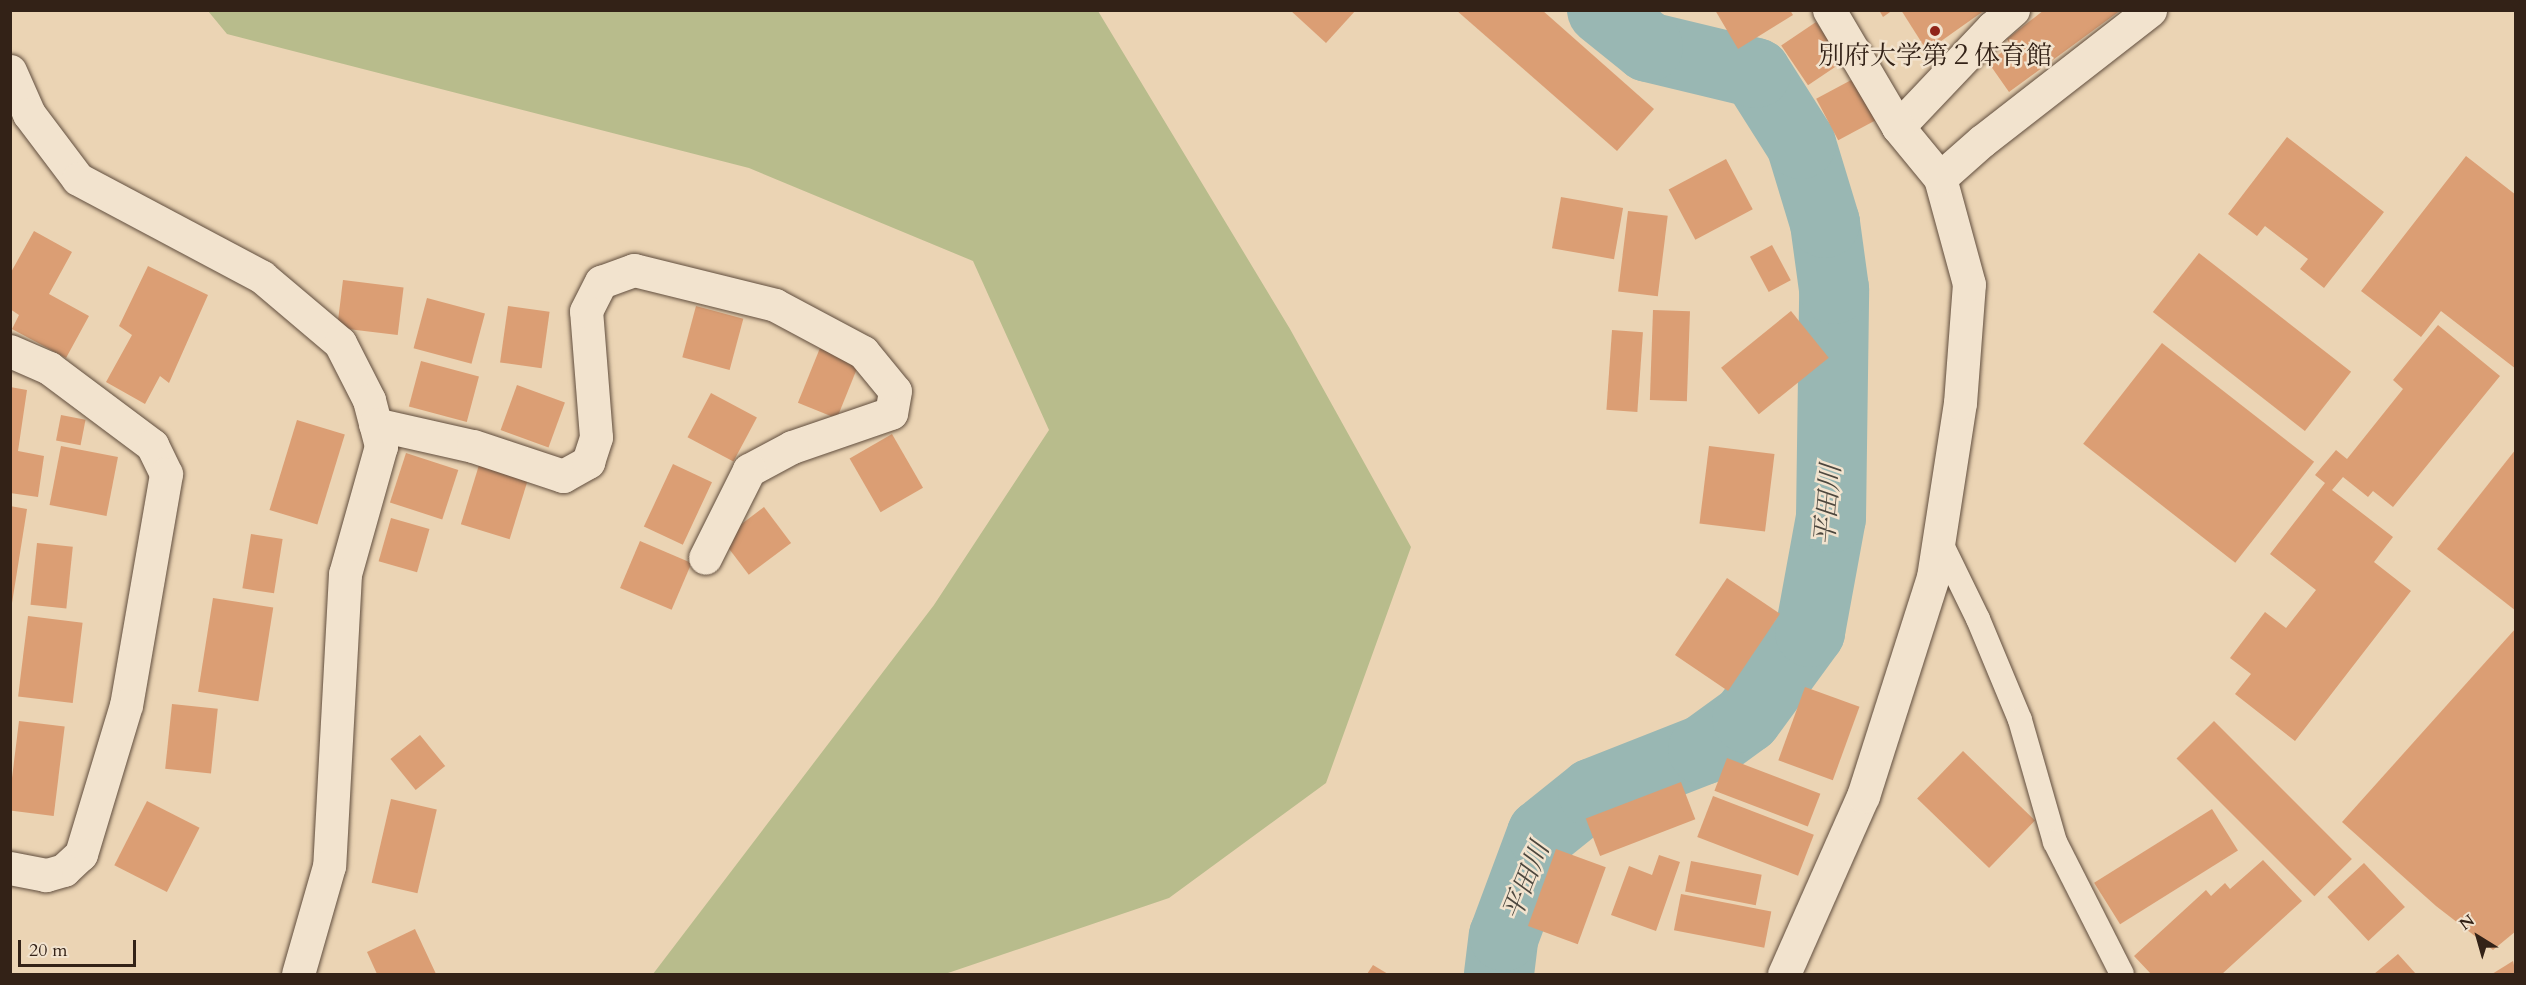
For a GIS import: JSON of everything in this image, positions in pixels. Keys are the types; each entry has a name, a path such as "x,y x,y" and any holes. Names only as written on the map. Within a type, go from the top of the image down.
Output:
{"street":[{"path":"1784,975 1863,796 1933,577 1960,403 1969,284 1940,178 1898,127 1829,10"},
{"path":"1898,127 1992,28 2013,10"},
{"path":"1940,178 1982,141 2151,10"},
{"path":"10,71 29,114 78,179 262,277 340,343 369,400 381,446 345,574 328,866 298,975"},
{"path":"375,424 473,446 563,476 588,462 596,437 586,311 601,282 634,270 775,305 863,352 896,391 891,413 792,447 749,470 705,558"},
{"path":"10,351 49,368 152,445 166,474 126,705 81,854 63,870 46,875 10,868"}],"lane":[{"path":"1939,539 1978,619 2020,720 2055,842 2122,975"}],"green space":[{"path":"208,11 1098,11 1290,329 1411,547 1326,783 1169,898 945,974 653,974 934,605 1049,430 973,261 749,168 227,34"}],"building":[{"path":"1290,10 1356,10 1326,43"},
{"path":"1456,10 1542,10 1654,109 1617,151"},
{"path":"1715,10 1790,10 1793,15 1738,49"},
{"path":"1879,10 1893,10 1883,17"},
{"name":"別府大学第２体育館","path":"1901,10 1985,10 1927,51"},
{"path":"2044,10 2121,10 2009,92 1988,62 2011,46 2007,39"},
{"path":"1816,22 1843,62 1808,85 1781,45"},
{"path":"1855,78 1877,119 1838,140 1816,99"},
{"path":"2287,137 2384,212 2324,288 2300,269 2308,259 2265,226 2257,236 2228,214"},
{"path":"2466,156 2516,195 2516,369 2441,311 2421,337 2361,291"},
{"path":"1726,159 1753,209 1695,240 1669,190"},
{"path":"1561,197 1623,208 1614,259 1552,248"},
{"path":"1628,211 1668,216 1658,296 1618,291"},
{"path":"34,231 72,252 49,294 89,316 66,358 12,329 19,315 10,309 10,274"},
{"path":"1772,245 1791,280 1769,292 1750,257"},
{"path":"2199,253 2351,372 2305,431 2153,312"},
{"path":"148,266 208,295 169,383 160,376 145,404 106,382 132,335 119,326"},
{"path":"343,280 404,287 398,335 337,328"},
{"path":"427,298 485,314 471,364 414,348"},
{"path":"508,306 550,312 542,368 500,362"},
{"path":"696,306 743,319 730,370 682,357"},
{"path":"1653,310 1690,311 1687,401 1650,400"},
{"path":"1791,311 1829,358 1759,414 1721,368"},
{"path":"2438,325 2500,376 2393,507 2373,491 2368,497 2343,477 2332,490 2393,537 2374,562 2411,591 2295,741 2235,694 2251,674 2230,658 2265,612 2286,628 2316,590 2270,554 2325,483 2315,475 2336,450 2347,459 2403,389 2393,380"},
{"path":"1612,330 1643,332 1637,412 1606,410"},
{"path":"2162,343 2314,462 2235,563 2083,444"},
{"path":"820,348 859,364 837,418 798,403"},
{"path":"421,361 479,377 467,422 409,406"},
{"path":"517,385 565,402 549,448 501,430"},
{"path":"10,387 27,390 18,451 44,456 38,497 10,493"},
{"path":"711,393 757,417 733,462 688,437"},
{"path":"61,415 86,420 81,445 56,441"},
{"path":"297,420 345,435 317,525 270,510"},
{"path":"892,434 923,488 881,512 850,458"},
{"path":"61,446 118,457 106,516 50,505"},
{"path":"1709,446 1775,454 1765,531 1699,523"},
{"path":"2516,449 2516,611 2437,549"},
{"path":"406,453 458,470 442,519 390,502"},
{"path":"673,464 712,482 683,545 644,527"},
{"path":"479,465 528,480 510,539 461,524"},
{"path":"10,506 27,509 12,603 10,603"},
{"path":"764,507 791,543 749,575 722,539"},
{"path":"391,518 429,529 417,572 379,561"},
{"path":"251,534 283,539 274,593 242,588"},
{"path":"640,541 692,563 672,610 620,588"},
{"path":"37,543 73,547 66,608 31,605"},
{"path":"1727,578 1780,614 1728,691 1675,655"},
{"path":"213,598 273,608 258,701 198,692"},
{"path":"28,616 83,623 73,703 18,696"},
{"path":"2516,628 2516,931 2493,950 2436,906 2342,822"},
{"path":"1805,687 1860,707 1833,780 1778,760"},
{"path":"172,704 218,709 211,773 165,769"},
{"path":"19,721 65,727 54,816 10,811"},
{"path":"2214,721 2352,859 2314,896 2177,758"},
{"path":"420,735 445,766 416,790 390,759"},
{"path":"1963,751 2035,820 1989,868 1917,798"},
{"path":"1727,758 1820,794 1808,827 1714,791"},
{"path":"1681,782 1695,819 1600,856 1586,819"},
{"path":"1713,796 1814,835 1798,876 1697,837"},
{"path":"391,799 437,810 417,893 372,883"},
{"path":"147,801 200,828 167,892 114,865"},
{"path":"2212,809 2238,851 2120,924 2094,883"},
{"path":"1556,849 1606,867 1578,944 1528,926"},
{"path":"1659,855 1680,862 1656,931 1611,915 1629,866 1652,875"},
{"path":"2263,860 2302,901 2222,974 2151,974 2134,956 2206,890 2211,896 2225,883 2230,889"},
{"path":"1691,861 1762,875 1756,905 1685,891"},
{"path":"2364,863 2405,907 2368,941 2327,897"},
{"path":"1681,894 1771,912 1764,948 1674,930"},
{"path":"415,929 436,974 377,974 367,952"},
{"path":"2398,954 2416,974 2374,974"},
{"path":"2513,961 2516,974 2492,974"},
{"path":"1373,965 1388,974 1367,974"}],"waterway":[{"name":"平田川","path":"1499,974 1504,936 1542,834 1593,793 1703,750 1747,718 1810,632 1831,518 1834,289 1825,223 1801,144 1756,73 1648,47 1602,10"}],"place":[{"name":"別府大学第２体育館","path":"1935,31"}]}
